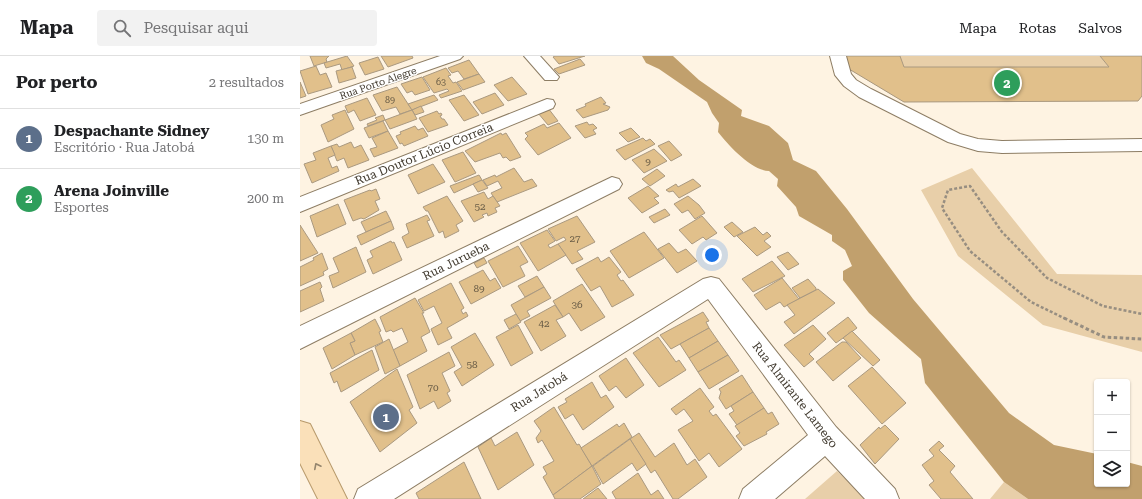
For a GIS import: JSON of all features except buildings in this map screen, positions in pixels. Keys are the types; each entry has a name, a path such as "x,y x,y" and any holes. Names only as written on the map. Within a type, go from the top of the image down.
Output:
{"main road":[{"path":"300,434 333,499"}],"street":[{"name":"Rua Porto Alegre","path":"300,110 455,56"},
{"path":"532,56 551,77"},
{"path":"838,56 843,75 850,83 864,93 954,138 978,145 1002,147 1142,145"},
{"name":"Rua Doutor Lúcio Correia","path":"300,205 547,104"},
{"name":"Rua Jurueba","path":"300,338 612,184"},
{"name":"Rua Almirante Lamego","path":"711,286 826,437 885,499"},
{"name":"Rua Jatobá","path":"368,499 711,286"},
{"path":"754,499 826,437"}],"path":[{"path":"1142,314 1102,306 1047,278 1002,232 970,186 948,190 942,208 970,251 1031,302 1104,337 1142,339"}],"shaded area":[{"path":"642,56 673,56 699,80 742,110 741,116 769,126 788,143 793,160 816,171 847,209 913,299 1009,413 1054,445 1094,453 1094,487 1130,487 1130,463 1142,466 1142,499 1028,499 1004,482 925,383 921,359 869,313 843,280 843,271 852,266 845,250 832,241 832,235 799,216 796,207 777,186 778,179 769,171 755,167 728,144 718,132 719,123 707,102 659,69 646,63"},
{"path":"846,56 1142,56 1142,96 1138,101 904,102 849,69"},
{"path":"972,168 1057,274 1142,275 1142,352 1043,325 958,256 921,190"},
{"path":"837,471 867,499 805,499"},
{"path":"1004,482 1028,499 990,499"}],"place":[{"name":"Arena Joinville","path":"1007,83"},
{"name":"Despachante Sidney","path":"386,417"}]}
